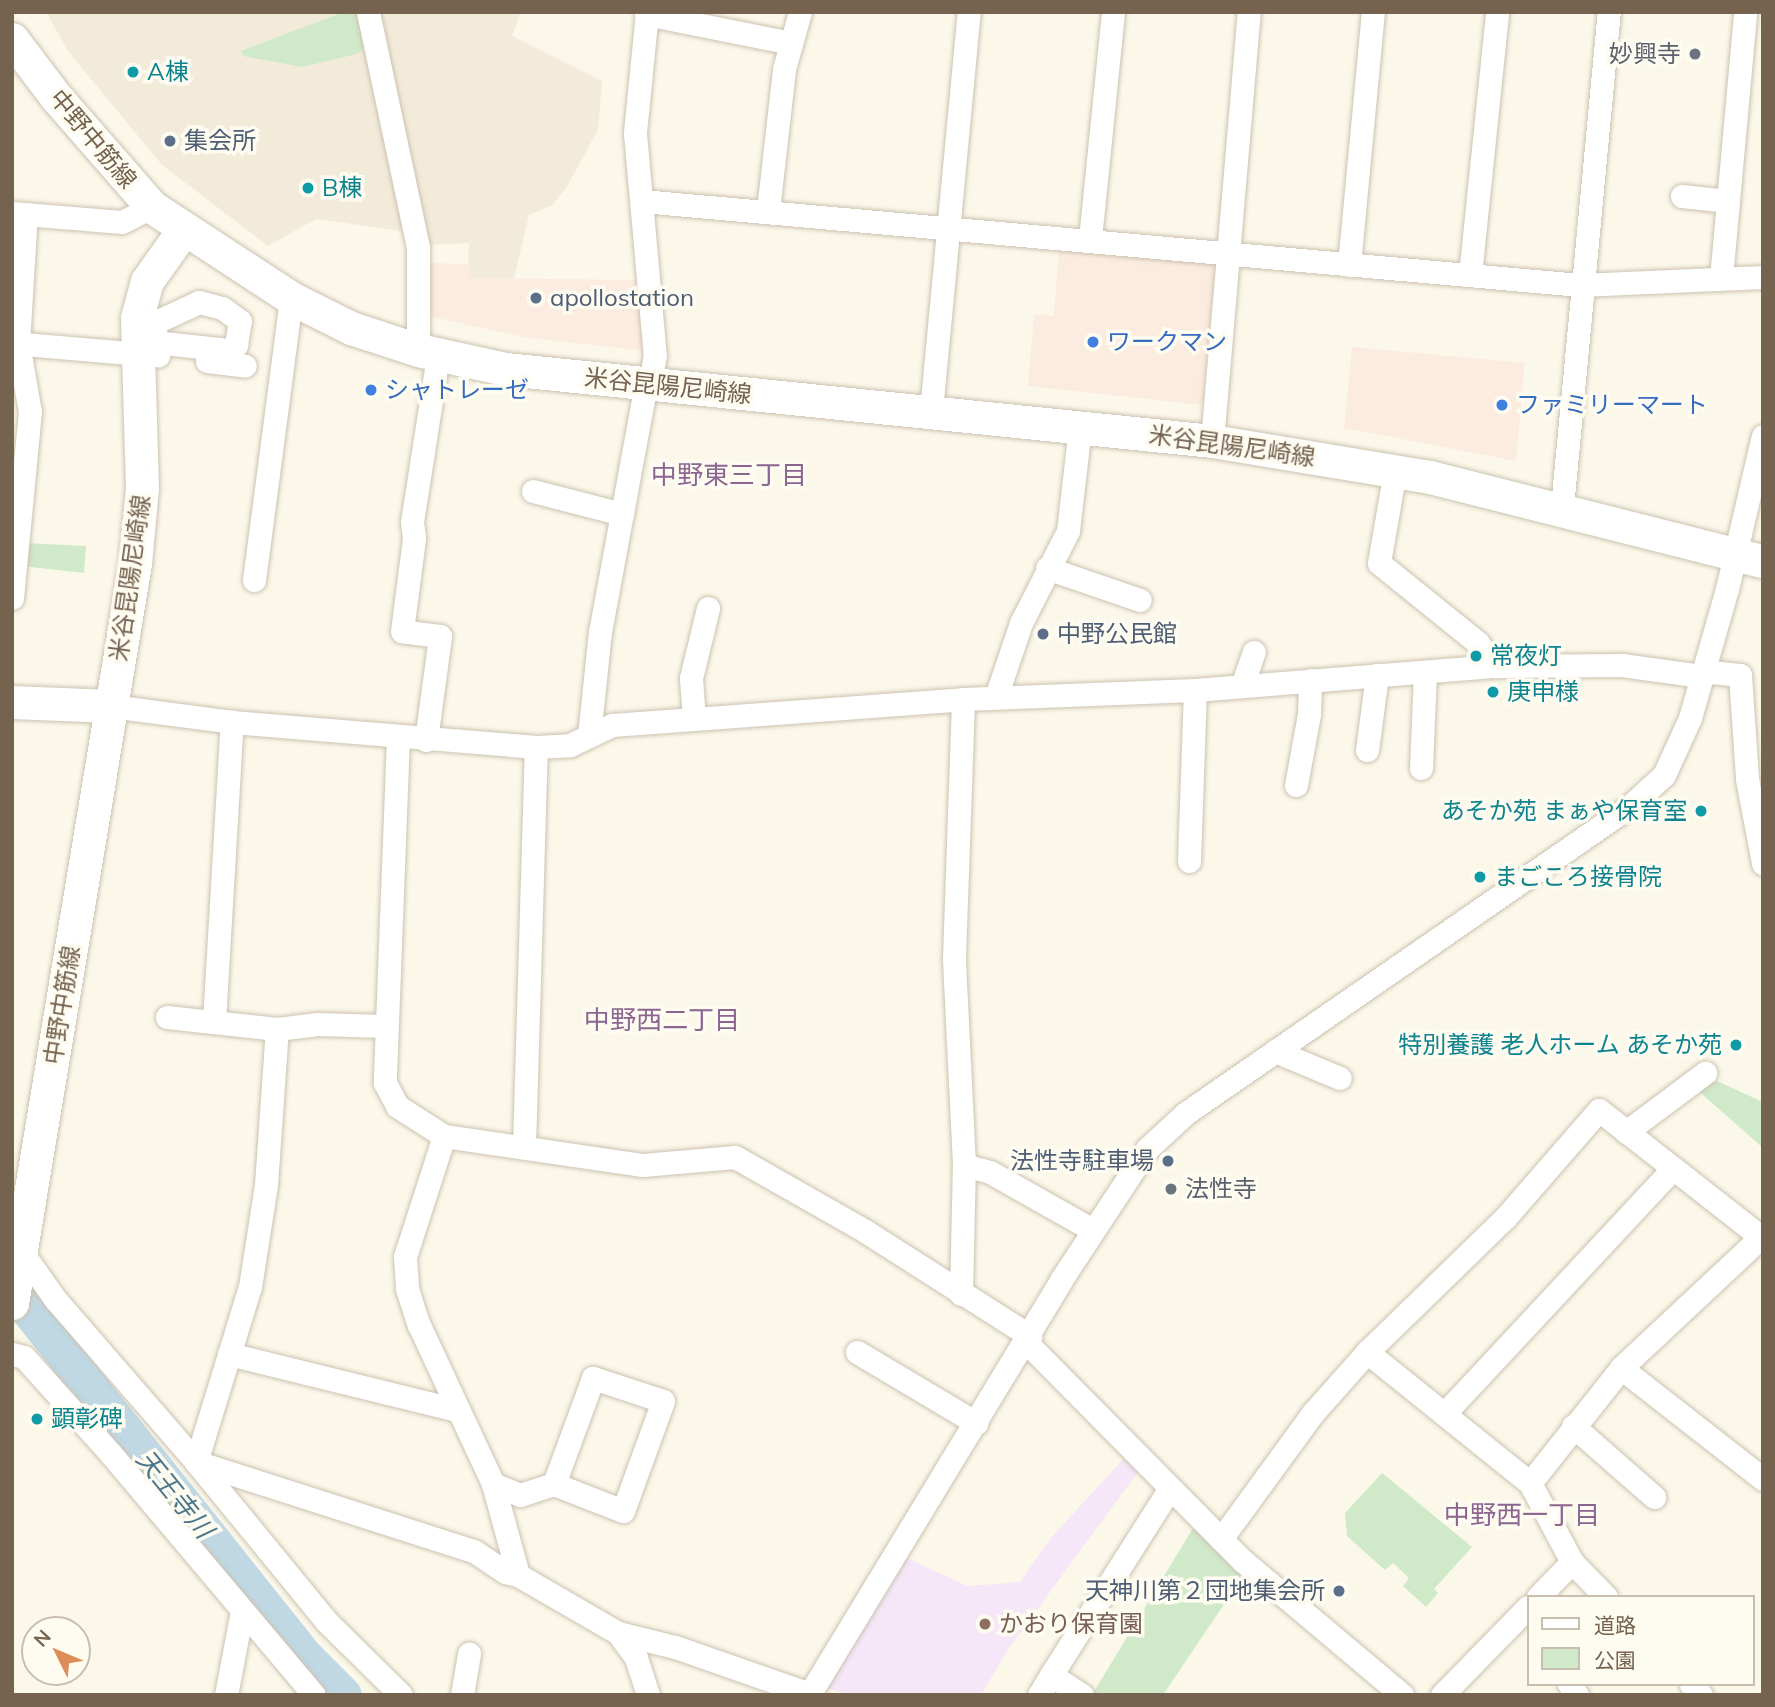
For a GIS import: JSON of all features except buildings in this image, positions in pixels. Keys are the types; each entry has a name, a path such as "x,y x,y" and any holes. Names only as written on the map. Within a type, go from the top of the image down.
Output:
{"main road":[{"name":"中野中筋線","path":"12,39 55,97 152,207 184,229"},
{"name":"米谷昆陽尼崎線","path":"111,706 142,488 150,350 137,318 147,281 184,229 291,298 351,328 428,353 506,369 1212,441 1395,471 1562,507 1749,557"},
{"path":"12,702 111,706"},
{"name":"中野中筋線","path":"12,1303 17,1251 111,706"}],"street":[{"path":"368,12 418,247 428,353 412,522 414,538 402,631 440,636 426,740"},
{"path":"768,210 784,69 800,12"},
{"path":"931,411 969,12"},
{"path":"1090,239 1113,12"},
{"path":"1212,441 1250,12"},
{"path":"1349,265 1373,12"},
{"path":"1470,275 1497,12"},
{"path":"1562,507 1580,285 1609,12"},
{"path":"1721,278 1745,12"},
{"path":"589,736 600,632 655,355 635,133 646,13 791,43"},
{"path":"1682,196 1728,201"},
{"path":"642,201 768,210 1580,285 1763,277"},
{"path":"12,598 30,412 15,343 19,213 122,222 152,207"},
{"path":"254,580 265,542 262,438 291,298"},
{"path":"15,343 150,350 245,366"},
{"path":"1000,698 999,688 1021,623 1068,531 1080,427"},
{"path":"195,1462 474,1551 505,1572 518,1575 618,1633 675,1647 810,1694 1126,1175 1168,1128 1648,791 1675,755 1701,676 1749,557 1763,436"},
{"path":"1395,471 1379,563 1478,643 1496,666"},
{"path":"533,491 622,514"},
{"path":"1047,568 1140,600"},
{"path":"694,719 691,678 708,608"},
{"path":"1242,686 1254,652"},
{"path":"111,706 232,722 536,747 570,745 612,725 962,699 1195,690 1496,666 1622,665 1701,676 1711,671 1740,675 1747,779 1763,863"},
{"path":"1421,768 1425,673"},
{"path":"1367,750 1377,675"},
{"path":"1296,785 1310,714 1310,680"},
{"path":"1189,861 1195,690"},
{"path":"961,1294 964,1165 954,958 962,699"},
{"path":"214,1021 232,722"},
{"path":"398,737 385,1083 389,1096 406,1113 444,1136 643,1165 735,1157 865,1231 1028,1339 1169,1490 1221,1539 1402,1695"},
{"path":"524,1147 536,747"},
{"path":"167,1017 277,1029 316,1024 386,1026"},
{"path":"195,1462 250,1287 262,1218 277,1029"},
{"path":"1275,1051 1340,1078"},
{"path":"1626,1132 1705,1073"},
{"path":"1221,1539 1312,1414 1367,1352 1505,1217 1599,1110 1762,1236 1621,1368 1530,1483"},
{"path":"444,1136 405,1257 407,1289 457,1410 493,1484 518,1575"},
{"path":"964,1165 990,1172 1093,1230"},
{"path":"1444,1413 1673,1168"},
{"path":"17,1251 326,1621 401,1695"},
{"path":"857,1352 888,1363 976,1423"},
{"path":"1367,1352 1530,1483 1572,1562 1604,1595"},
{"path":"12,1354 24,1357 314,1695"},
{"path":"229,1354 457,1410"},
{"path":"1621,1368 1763,1479"},
{"path":"493,1484 520,1495 554,1483 623,1511 663,1401 593,1378 554,1483"},
{"path":"1573,1426 1654,1497"},
{"path":"1082,1695 1045,1685 1169,1490"},
{"path":"1540,1595 1572,1562"},
{"path":"226,1695 242,1611"},
{"path":"1442,1695 1526,1614"},
{"path":"618,1633 636,1658 648,1695"},
{"path":"462,1695 469,1654"}],"shaded area":[{"path":"46,12 359,12 407,232 316,219 268,246 162,165 68,51"},
{"path":"376,12 521,12 512,36 602,81 598,130 566,188 552,205 529,215 514,278 468,278 469,243 426,245"},
{"path":"1059,247 1209,261 1215,268 1202,405 1028,386 1034,314 1054,316"},
{"name":"apollostation","path":"428,263 468,264 468,278 642,280 648,351 528,338 428,316"},
{"path":"1352,347 1525,363 1516,461 1344,428"},
{"path":"1127,1455 1140,1469 1009,1648 981,1695 848,1695 825,1687 905,1557 967,1586 1020,1582 1050,1539"}],"green space":[{"path":"344,12 359,12 366,45 357,54 302,67 243,56 241,51"},
{"path":"24,543 86,546 84,573 22,566"},
{"path":"1708,1077 1763,1102 1763,1148 1695,1088"},
{"path":"1382,1473 1472,1547 1434,1589 1438,1593 1426,1607 1403,1586 1409,1578 1393,1563 1385,1570 1347,1536 1345,1513"},
{"path":"1193,1528 1245,1573 1163,1695 1092,1695"}],"waterway":[{"name":"天王寺川","path":"12,1289 306,1658 343,1695"}],"place":[{"name":"妙興寺","path":"1695,54"},
{"name":"A棟","path":"133,72"},
{"name":"集会所","path":"170,141"},
{"name":"B棟","path":"308,188"},
{"name":"apollostation","path":"536,298"},
{"name":"ワークマン","path":"1093,342"},
{"name":"シャトレーゼ","path":"371,390"},
{"name":"ファミリーマート","path":"1502,405"},
{"name":"中野公民館","path":"1043,634"},
{"name":"常夜灯","path":"1476,656"},
{"name":"庚申様","path":"1493,692"},
{"name":"あそか苑 まぁや保育室","path":"1701,811"},
{"name":"まごころ接骨院","path":"1480,877"},
{"name":"特別養護 老人ホーム あそか苑","path":"1736,1045"},
{"name":"法性寺駐車場","path":"1168,1161"},
{"name":"法性寺","path":"1171,1189"},
{"name":"顕彰碑","path":"37,1419"},
{"name":"天神川第２団地集会所","path":"1339,1591"},
{"name":"かおり保育園","path":"985,1624"}],"district":[{"name":"中野東三丁目","path":"729,475"},
{"name":"中野西二丁目","path":"662,1020"},
{"name":"中野西一丁目","path":"1522,1515"}]}
